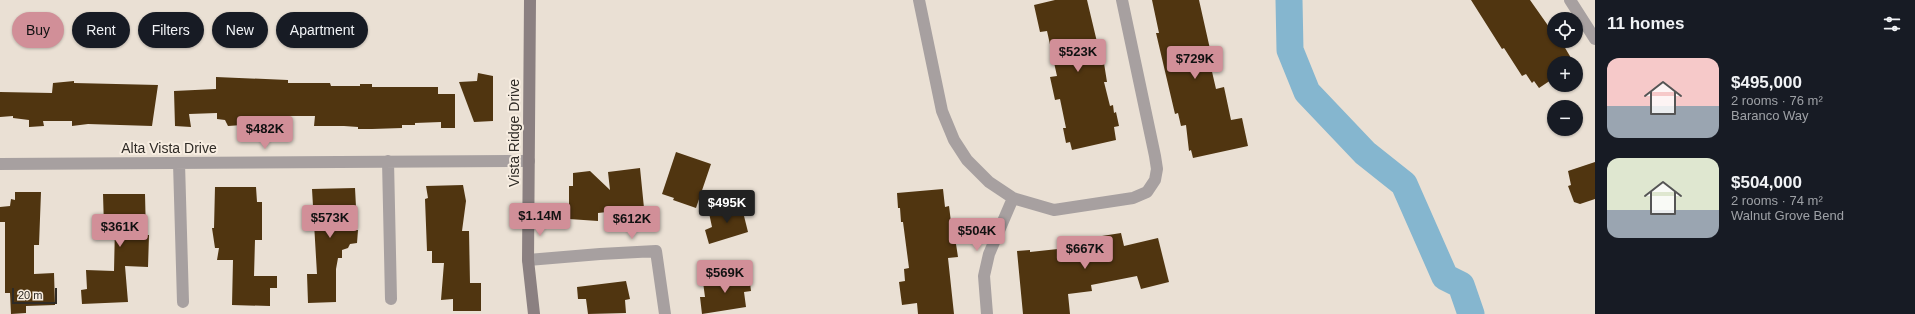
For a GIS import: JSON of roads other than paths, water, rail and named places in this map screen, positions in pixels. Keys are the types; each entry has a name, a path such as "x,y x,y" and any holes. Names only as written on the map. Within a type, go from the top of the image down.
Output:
{"street":[{"name":"Vista Ridge Drive","path":"530,0 528,260 534,314"},
{"path":"919,0 942,111 954,140 967,160 989,182 1013,198 1054,210 1077,208 1133,198 1147,192 1155,180 1157,169 1155,156 1122,0"},
{"path":"1570,0 1595,39"},
{"path":"388,161 391,299"},
{"name":"Alta Vista Drive","path":"0,164 529,161"},
{"path":"179,163 183,302"},
{"path":"987,314 984,276 989,254 1013,198"},
{"path":"528,260 656,251 665,314"}],"waterway":[{"path":"1289,0 1290,50 1307,92 1365,153 1404,184 1445,277 1461,285 1471,314"}]}
